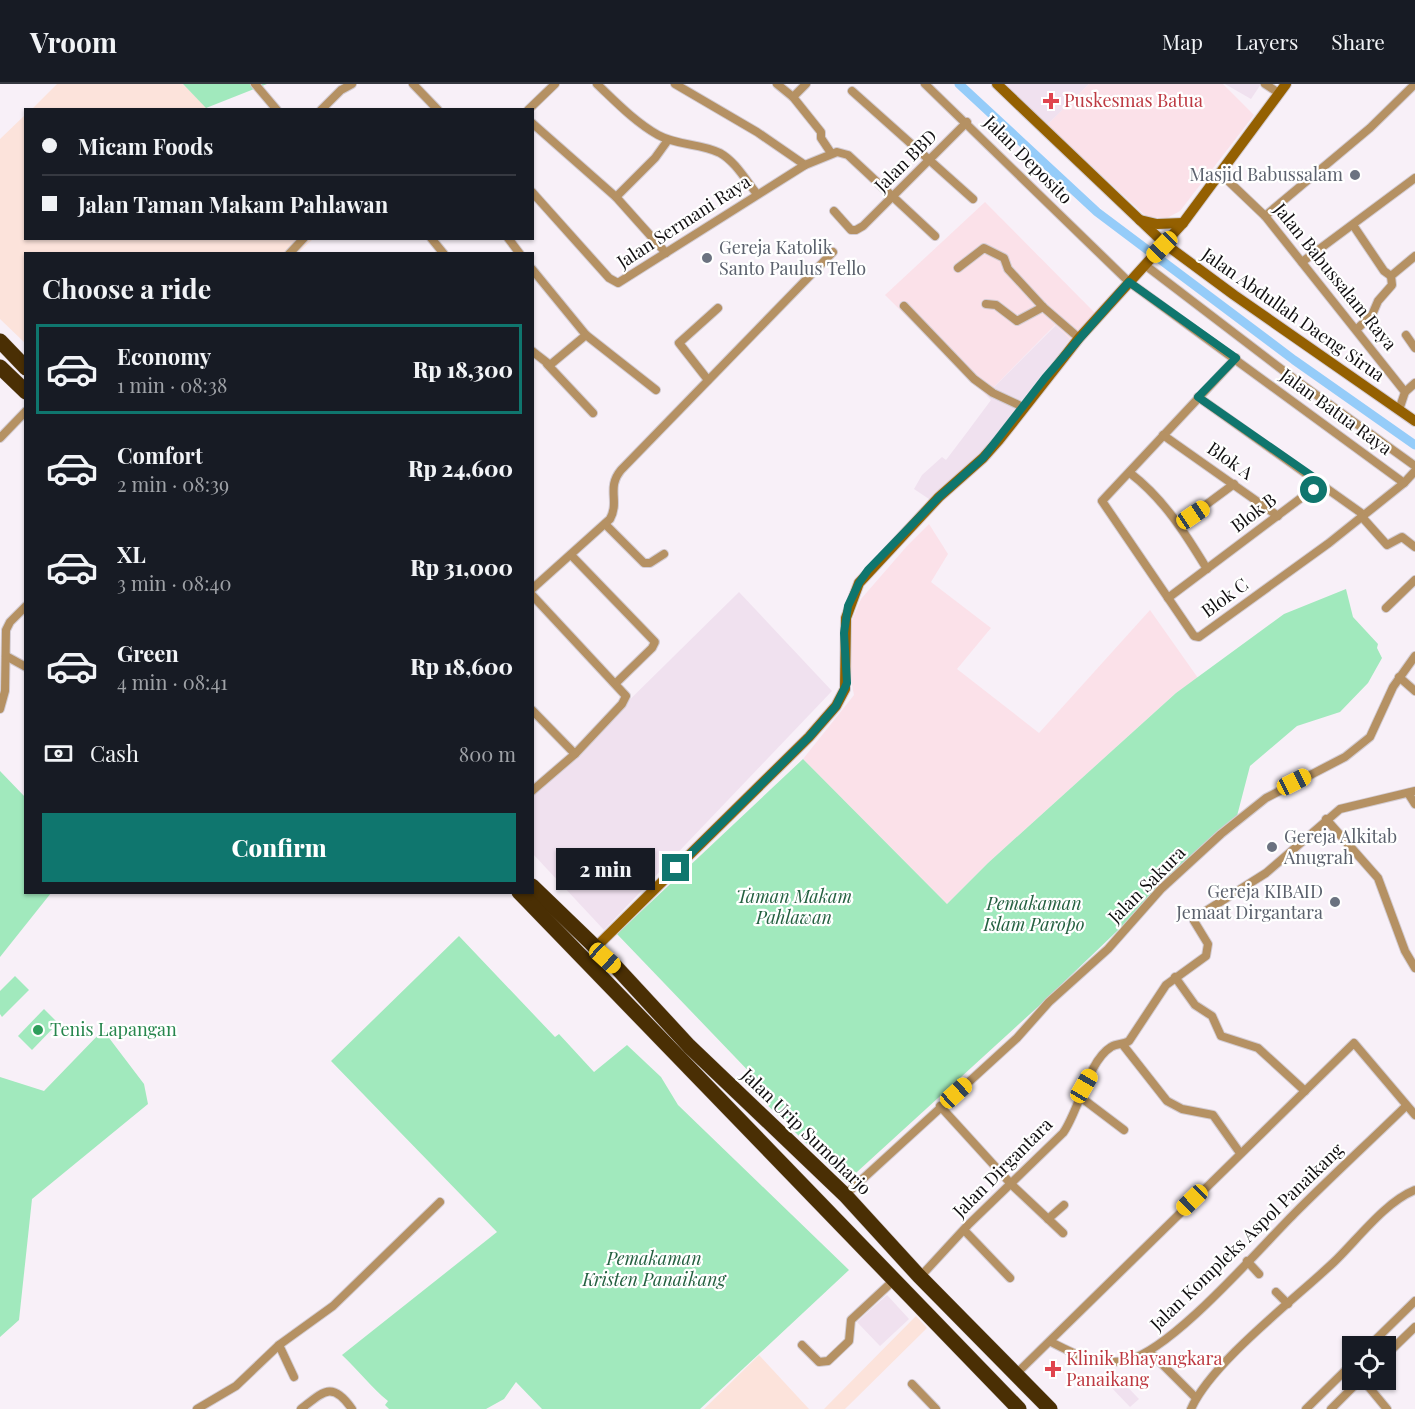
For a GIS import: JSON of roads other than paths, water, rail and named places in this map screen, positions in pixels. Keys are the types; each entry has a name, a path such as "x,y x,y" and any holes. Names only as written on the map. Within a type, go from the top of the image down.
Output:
{"highway":[{"path":"0,341 24,366"},
{"path":"0,367 24,390"},
{"name":"Jalan Urip Sumoharjo","path":"534,888 689,1046 845,1195 920,1277 1050,1409"},
{"name":"Jalan Urip Sumoharjo","path":"521,894 1019,1409"}],"main road":[{"name":"Jalan Abdullah Daeng Sirua","path":"997,84 1164,246 1415,421"},
{"path":"595,948 809,737 836,706 847,683 846,618 859,583 939,497 983,458 1079,338 1183,223 1283,89"},
{"path":"1137,219 1150,223 1183,223"}],"street":[{"path":"255,84 276,108"},
{"path":"323,108 341,90 352,84"},
{"path":"413,84 436,108"},
{"path":"530,108 555,84"},
{"path":"597,84 645,127 668,140 710,149 725,156 758,194"},
{"path":"675,84 757,132 805,165"},
{"path":"777,84 793,97 822,132 821,138 831,153"},
{"path":"793,97 806,84"},
{"name":"Jalan Deposito","path":"925,84 967,122 1129,282"},
{"path":"1265,84 1283,89"},
{"path":"1265,216 1370,128 1415,84"},
{"path":"852,92 973,199"},
{"name":"Jalan BBD","path":"834,211 851,230 856,230 895,197 967,122"},
{"path":"534,125 616,197 666,254"},
{"path":"616,197 656,158 668,140"},
{"name":"Jalan Sermani Raya","path":"534,194 616,282 624,282 758,194 805,165 831,153 846,153 895,197"},
{"name":"Jalan Babussalam Raya","path":"1221,174 1265,216 1358,329 1405,392"},
{"path":"1302,262 1415,178"},
{"path":"895,197 935,236"},
{"path":"1353,225 1384,271 1391,276 1392,285 1378,301 1372,315 1358,329"},
{"path":"291,252 302,240"},
{"path":"433,240 442,252"},
{"path":"958,268 978,251 988,249 1004,258 1008,269 1043,307 1079,338"},
{"path":"534,587 604,524 614,510 612,488 616,476 833,252"},
{"path":"1391,276 1415,256"},
{"path":"1146,263 1309,390 1415,466"},
{"path":"534,270 586,335 656,390"},
{"name":"Jalan Batua Raya","path":"1129,282 1404,483"},
{"path":"987,304 994,304 1017,321 1043,307"},
{"path":"904,306 974,379 993,393 1023,407"},
{"path":"708,380 679,343 718,308"},
{"path":"550,364 586,335"},
{"path":"1406,335 1415,348"},
{"path":"534,352 550,364 593,413"},
{"path":"1206,569 1179,524 1151,489 1130,473 1236,358"},
{"path":"1399,410 1405,392 1415,384"},
{"path":"1198,397 1322,483 1363,516 1387,545 1402,537 1415,547"},
{"path":"0,438 24,413"},
{"name":"Blok A","path":"1163,435 1278,516"},
{"path":"1404,483 1415,471"},
{"name":"Blok C","path":"1130,473 1102,501 1194,636 1199,637 1404,483"},
{"name":"Blok B","path":"1168,598 1322,483"},
{"path":"1179,524 1234,484"},
{"path":"604,524 644,563 650,563 664,554"},
{"path":"571,555 655,642 616,683"},
{"path":"1386,608 1415,580"},
{"path":"534,597 626,696 625,701 575,754 534,789"},
{"path":"0,709 5,691 6,630 10,622 24,608"},
{"path":"6,656 24,666"},
{"name":"Jalan Sakura","path":"845,1195 1108,949 1161,890 1242,816 1266,798 1330,766 1358,748 1376,729 1383,708 1399,677 1415,656"},
{"path":"1399,677 1415,691"},
{"path":"534,712 575,754"},
{"path":"1412,792 1415,804"},
{"name":"Jalan Dirgantara","path":"920,1277 964,1230 1063,1133 1071,1121 1079,1096 1106,1052 1113,1046 1123,1044 1131,1038 1161,991 1208,951 1208,944 1194,921 1198,916 1266,873 1340,808 1412,792"},
{"path":"1326,819 1378,878 1406,951 1415,968"},
{"path":"1175,977 1195,1005 1212,1016 1221,1036 1258,1048 1305,1090"},
{"path":"1017,1374 1354,1043 1415,1115"},
{"path":"1123,1044 1163,1098 1182,1108 1212,1115 1240,1153"},
{"path":"1079,1096 1124,1130"},
{"path":"940,1106 1012,1185 1064,1233"},
{"name":"Jalan Kompleks Aspol Panaikang","path":"1050,1342 1081,1357 1104,1363 1130,1360 1150,1352 1199,1309 1406,1106"},
{"path":"1191,1409 1196,1398 1238,1351 1394,1201 1415,1190"},
{"path":"197,1409 236,1386 279,1345 333,1306 440,1202"},
{"path":"1048,1219 1064,1205"},
{"path":"964,1230 1010,1278"},
{"path":"1247,1261 1258,1274"},
{"path":"802,1345 819,1362 828,1361 849,1341 851,1320 893,1281"},
{"path":"1276,1292 1288,1304"},
{"path":"1379,1336 1415,1301"},
{"path":"1396,1346 1413,1332"},
{"path":"279,1345 294,1377"},
{"name":"Jalan Kompleks Aspol Panaikang","path":"1150,1352 1196,1398"},
{"path":"1306,1409 1342,1374"},
{"path":"912,1384 936,1409"},
{"path":"301,1409 322,1392 330,1390 340,1394 352,1409"},
{"path":"1331,1409 1351,1390"},
{"path":"1371,1390 1387,1409"}],"waterway":[{"path":"959,84 1097,212 1294,360 1415,445"}],"place":[{"name":"Puskesmas Batua","path":"1051,101"},
{"name":"Masjid Babussalam","path":"1355,175"},
{"name":"Gereja Katolik Santo Paulus Tello","path":"707,258"},
{"name":"Gereja Alkitab Anugrah","path":"1272,847"},
{"name":"Gereja KIBAID Jemaat Dirgantara","path":"1335,902"},
{"name":"Tenis Lapangan","path":"38,1030"},
{"name":"Klinik Bhayangkara Panaikang","path":"1053,1369"}],"park label":[{"name":"Taman Makam Pahlawan","path":"794,907"},
{"name":"Pemakaman Islam Paropo","path":"1034,914"},
{"name":"Pemakaman Kristen Panaikang","path":"654,1269"}]}
